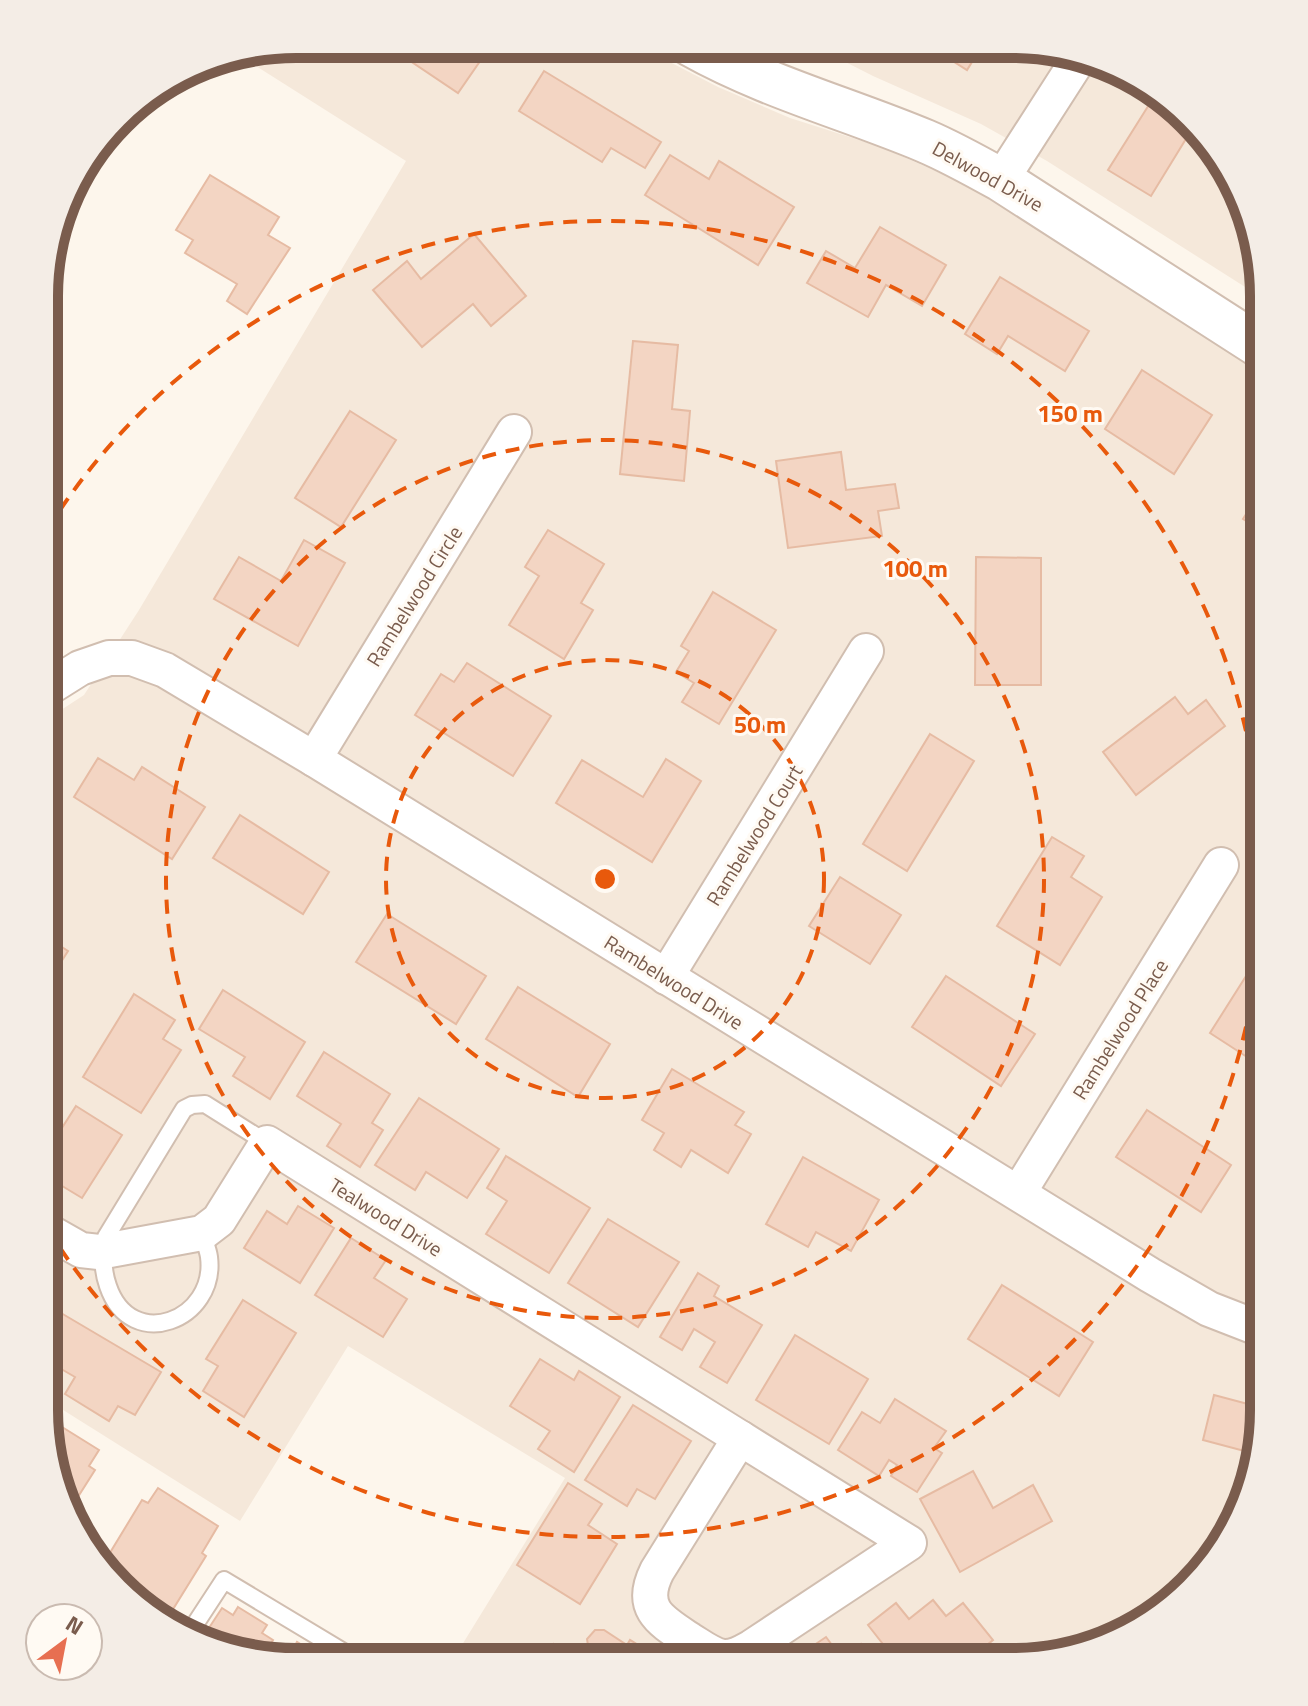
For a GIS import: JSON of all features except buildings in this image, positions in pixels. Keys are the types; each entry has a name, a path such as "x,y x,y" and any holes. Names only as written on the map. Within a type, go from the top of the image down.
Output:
{"street":[{"name":"Delwood Drive","path":"718,58 769,84 924,140 1001,180 1250,340"},
{"path":"1001,180 1074,66"},
{"name":"Rambelwood Circle","path":"314,759 514,432"},
{"name":"Rambelwood Court","path":"666,977 866,651"},
{"name":"Rambelwood Drive","path":"58,682 89,663 119,657 152,664 314,759 1189,1298 1249,1325"},
{"name":"Rambelwood Place","path":"1019,1192 1221,865"},
{"path":"58,1237 81,1250 103,1252 202,1233 219,1220 267,1143"},
{"name":"Tealwood Drive","path":"267,1143 909,1543 750,1648"},
{"name":"Tealwood Drive","path":"702,1648 660,1621 653,1611 650,1592 657,1571 740,1438"}],"lane":[{"path":"202,1233 209,1257 209,1273 201,1297 174,1320 154,1324 130,1318 117,1307 104,1275 106,1237 181,1113 188,1106 205,1104 267,1143"},
{"path":"195,1625 224,1580 337,1648"}],"shaded area":[{"path":"663,58 718,87 790,118 881,147 954,179 1031,222 1250,363 1249,1425 1237,1486 1210,1542 1169,1589 1117,1623 1073,1640 1012,1648 460,1648 565,1478 348,1346 240,1521 58,1407 58,712 84,695 139,610 406,161 251,63 281,59"},
{"path":"838,58 1043,60 1103,76 1131,90 1157,107 1180,128 1210,164 1232,205 1242,235 1250,290 1047,161 981,124"}]}
